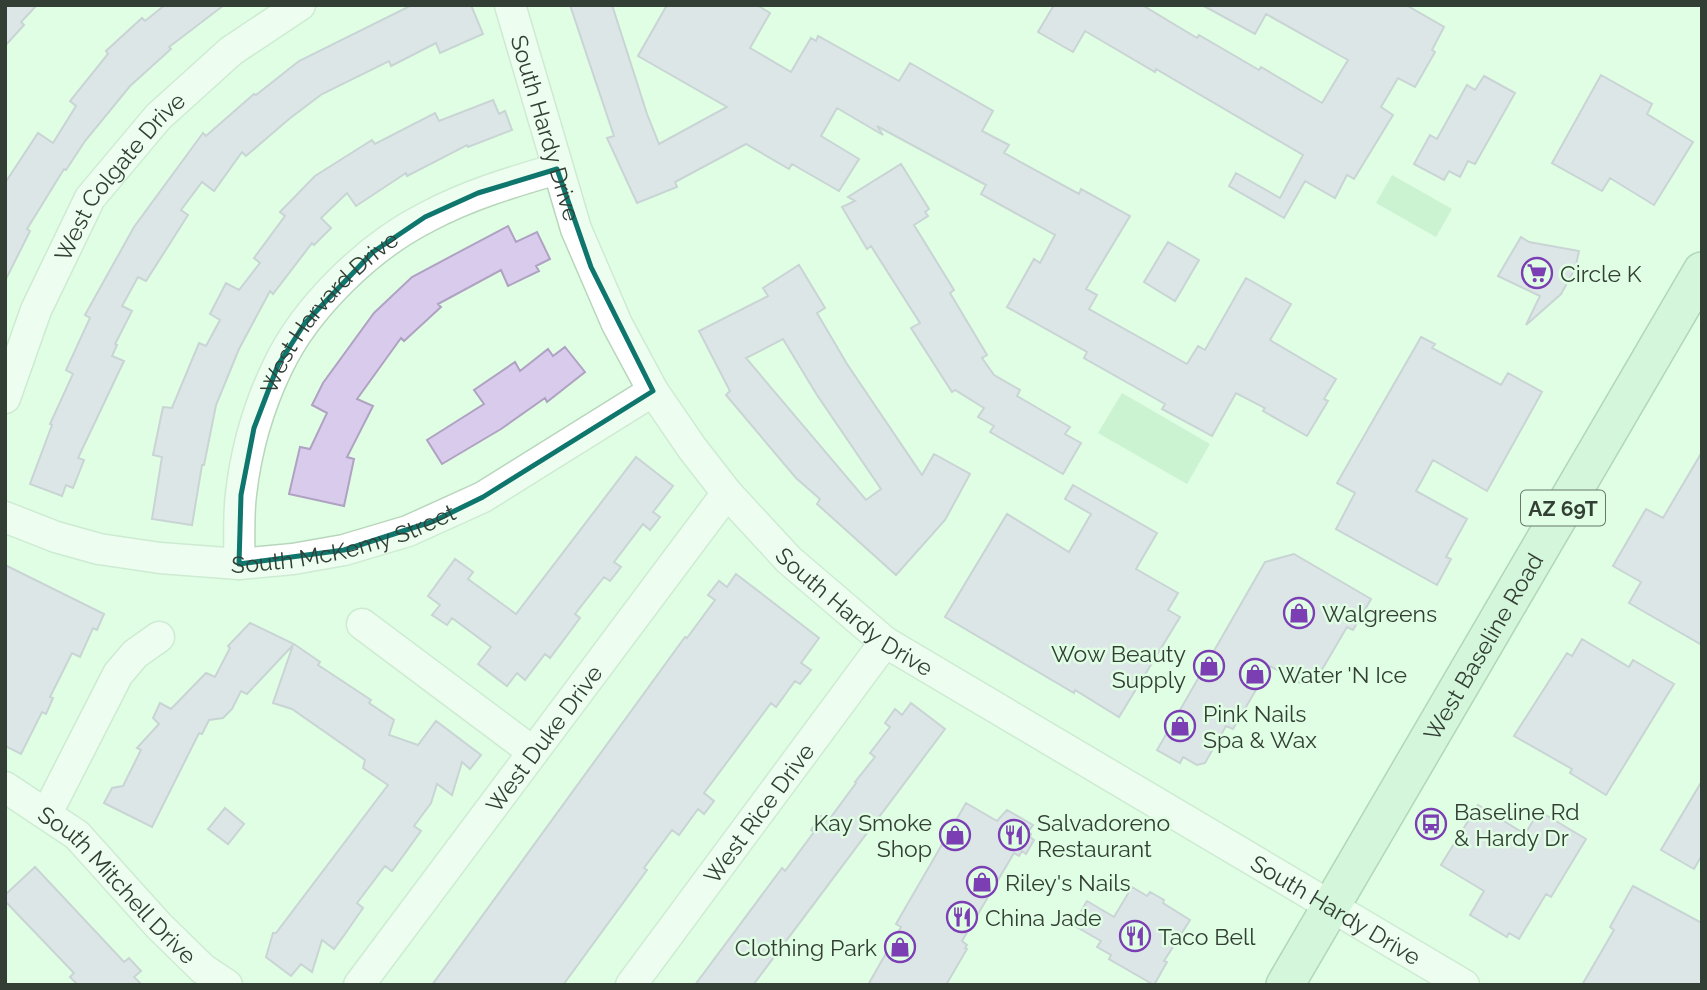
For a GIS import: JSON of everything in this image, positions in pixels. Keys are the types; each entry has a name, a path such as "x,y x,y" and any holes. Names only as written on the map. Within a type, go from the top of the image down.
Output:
{"main road":[{"name":"West Baseline Road","path":"1284,985 1702,271"}],"street":[{"name":"West Colgate Drive","path":"5,398 36,310 90,198 158,117 231,51 300,5"},
{"name":"South Hardy Drive","path":"510,5 576,229 617,324 653,391 692,448 727,493 789,560 885,642 1464,985"},
{"name":"West Harvard Drive","path":"239,564 240,495 254,428 278,365 305,323 338,284 373,252 425,218 478,193 557,169"},
{"name":"South McKemy Street","path":"5,517 56,537 99,549 160,558 239,564 293,559 344,550 408,531 483,497 653,391"},
{"name":"West Duke Drive","path":"359,985 727,493"},
{"path":"362,624 533,752"},
{"path":"47,813 118,674 135,654 159,637"},
{"name":"West Rice Drive","path":"631,985 885,642"},
{"name":"South Mitchell Drive","path":"5,788 77,835 176,943 203,969 227,985"}],"highlighted area":[{"path":"557,169 591,267 653,391 483,497 434,521 344,550 239,564 241,495 254,428 278,365 305,323 373,252 425,217 478,193"}],"green space":[{"path":"1392,175 1452,209 1436,237 1376,203"},
{"path":"1122,393 1210,444 1187,484 1098,433"}],"building":[{"path":"5,5 37,5 21,22 24,25 5,46"},
{"path":"165,5 224,5 169,47 171,49 130,86 85,141 66,170 64,169 27,229 30,231 5,281 5,183 38,133 53,143 76,106 70,101 108,54 106,51 142,18 145,21"},
{"path":"412,5 471,5 483,34 440,53 436,43 391,66 389,61 322,94 246,156 242,152 214,191 202,182 181,210 188,215 146,281 138,277 122,306 132,311 115,344 117,345 112,356 124,361 78,458 84,460 73,488 66,485 62,496 30,484 52,425 50,424 73,374 66,370 90,318 85,315 134,227 203,133 206,136 254,94 299,61"},
{"path":"570,5 612,5 659,144 727,107 638,56 667,5 757,5 770,13 750,48 791,72 811,38 816,41 818,36 899,81 910,63 993,111 982,131 1009,145 1004,153 1079,194 1081,189 1130,216 1086,289 1097,295 1089,309 1187,364 1198,346 1205,350 1246,278 1291,304 1270,340 1336,379 1324,399 1328,401 1307,436 1263,411 1265,408 1236,393 1212,436 1162,409 1165,404 1084,358 1087,352 1007,307 1034,259 1040,263 1055,235 981,194 986,185 877,126 883,135 837,108 821,136 859,159 839,191 792,164 789,169 746,144 675,182 677,187 637,203 607,138 614,136"},
{"path":"1054,5 1142,5 1197,38 1199,35 1259,70 1261,67 1322,103 1348,60 1266,14 1255,34 1202,5 1406,5 1444,27 1432,50 1435,52 1415,87 1398,78 1381,107 1393,115 1354,179 1347,175 1335,198 1305,181 1284,218 1229,186 1236,173 1280,198 1303,155 1085,31 1073,52 1038,32"},
{"path":"1601,75 1652,104 1647,114 1693,142 1654,205 1610,178 1602,191 1552,163"},
{"path":"1484,76 1515,93 1475,164 1468,161 1460,177 1449,171 1444,180 1414,164 1430,135 1437,139 1467,85 1475,90"},
{"path":"493,100 499,114 505,111 512,130 468,147 467,145 407,176 406,173 356,206 347,193 321,218 331,228 314,245 312,243 273,294 270,291 239,349 216,405 192,525 152,519 162,457 153,455 163,407 172,408 199,343 206,346 220,320 210,314 226,283 239,290 260,263 254,258 285,216 280,212 315,176 372,140 375,144 435,113 439,121"},
{"path":"901,164 929,209 925,212 928,216 914,225 954,290 950,293 987,355 982,358 994,375 1020,390 1017,396 1070,427 1065,434 1081,443 1063,474 990,432 994,426 978,417 984,408 955,390 952,392 911,328 920,323 871,246 867,249 842,207 855,201 848,197"},
{"path":"508,226 516,242 537,232 550,259 536,266 539,271 508,286 501,270 438,304 441,307 404,341 401,338 357,399 373,406 347,457 354,459 344,506 289,494 300,447 310,449 327,413 312,405 323,383 374,313 412,277"},
{"name":"Circle K","path":"1521,237 1529,242 1579,251 1575,269 1561,294 1526,325 1540,296 1498,276"},
{"path":"1168,242 1199,260 1175,301 1144,282"},
{"path":"799,265 825,308 817,313 847,364 922,475 934,454 970,474 945,520 896,575 817,504 820,499 796,478 726,395 730,391 699,331 768,296 763,288","holes":["783,339 817,395 881,489 866,500 746,358"]},
{"path":"1421,337 1435,344 1432,348 1501,385 1508,373 1542,392 1487,491 1433,460 1416,491 1467,519 1446,557 1451,559 1437,585 1336,529 1355,493 1337,483"},
{"path":"565,347 585,372 547,402 545,398 501,429 442,464 427,440 484,404 474,390 515,362 520,371 548,349 553,356"},
{"path":"1702,452 1702,645 1629,603 1641,582 1613,566 1646,509 1663,518"},
{"path":"636,457 673,486 653,512 660,517 650,530 643,524 614,562 621,567 610,581 604,577 575,614 580,618 550,658 545,654 525,680 517,673 507,686 478,664 491,647 452,618 447,625 432,615 440,605 428,596 455,559 473,572 468,579 516,614"},
{"path":"1073,485 1157,533 1136,569 1178,593 1168,610 1180,617 1119,717 945,617 1007,514 1069,552 1091,514 1065,499"},
{"name":"Walgreens","path":"1294,554 1371,599 1353,630 1347,627 1317,678 1309,683 1300,683 1270,666 1233,729 1226,726 1205,763 1197,765 1183,757 1180,763 1157,750 1265,562"},
{"path":"5,565 104,614 97,630 93,628 80,657 72,653 50,697 53,698 46,714 42,712 21,754 5,746"},
{"path":"736,574 819,638 801,663 811,670 800,684 795,681 776,707 771,703 704,793 714,801 704,814 698,809 679,835 672,830 644,868 647,870 563,985 432,985 685,637 687,638 715,600 708,595 719,581 727,587"},
{"path":"250,623 294,644 320,662 318,665 371,700 369,703 394,720 389,735 418,745 436,721 481,755 470,769 462,762 452,795 437,784 431,803 414,826 421,831 392,871 385,866 357,903 363,908 334,949 322,940 312,972 301,964 291,976 266,957 273,933 276,933 388,785 363,768 365,760 292,709 273,703 293,645 247,694 241,691 232,709 223,718 209,720 202,734 199,733 152,827 104,803 112,788 123,786 141,750 137,748 159,724 153,718 160,703 171,709 206,673 215,677 230,648 228,646"},
{"path":"1582,639 1629,667 1633,660 1674,684 1606,795 1570,773 1572,769 1514,736 1567,653 1572,656"},
{"path":"911,703 945,729 753,985 695,985 782,868 785,871 814,832 811,830 821,816 828,821 875,757 870,753 890,727 885,723 895,709 902,715"},
{"path":"1702,781 1702,855 1694,869 1661,850"},
{"path":"966,803 997,821 1007,810 1033,825 1028,832 1034,840 1026,854 1022,851 1019,856 1014,853 962,941 967,945 967,949 946,985 868,985 901,927 896,924"},
{"path":"1478,805 1525,834 1539,811 1586,839 1551,897 1546,894 1519,939 1509,933 1507,937 1470,915 1484,891 1441,865"},
{"path":"225,808 244,824 228,844 208,829"},
{"path":"35,867 124,962 129,958 141,971 134,977 142,985 78,985 70,977 74,973 5,901 5,895"},
{"path":"1633,886 1702,923 1702,985 1582,985 1614,930 1610,927"},
{"name":"Taco Bell","path":"1132,887 1147,896 1150,892 1190,920 1164,961 1167,962 1154,985 1109,959 1111,955 1097,947 1101,941 1073,925 1087,901 1114,917"}],"place":[{"name":"Circle K","path":"1537,273"},
{"name":"Walgreens","path":"1299,613"},
{"name":"Wow Beauty Supply","path":"1209,666"},
{"name":"Water 'N Ice","path":"1255,674"},
{"name":"Pink Nails Spa & Wax","path":"1180,726"},
{"name":"Baseline Rd & Hardy Dr","path":"1431,824"},
{"name":"Kay Smoke Shop","path":"955,835"},
{"name":"Salvadoreno Restaurant","path":"1014,835"},
{"name":"Riley's Nails","path":"982,882"},
{"name":"China Jade","path":"962,917"},
{"name":"Taco Bell","path":"1135,936"},
{"name":"Clothing Park","path":"900,947"}]}
